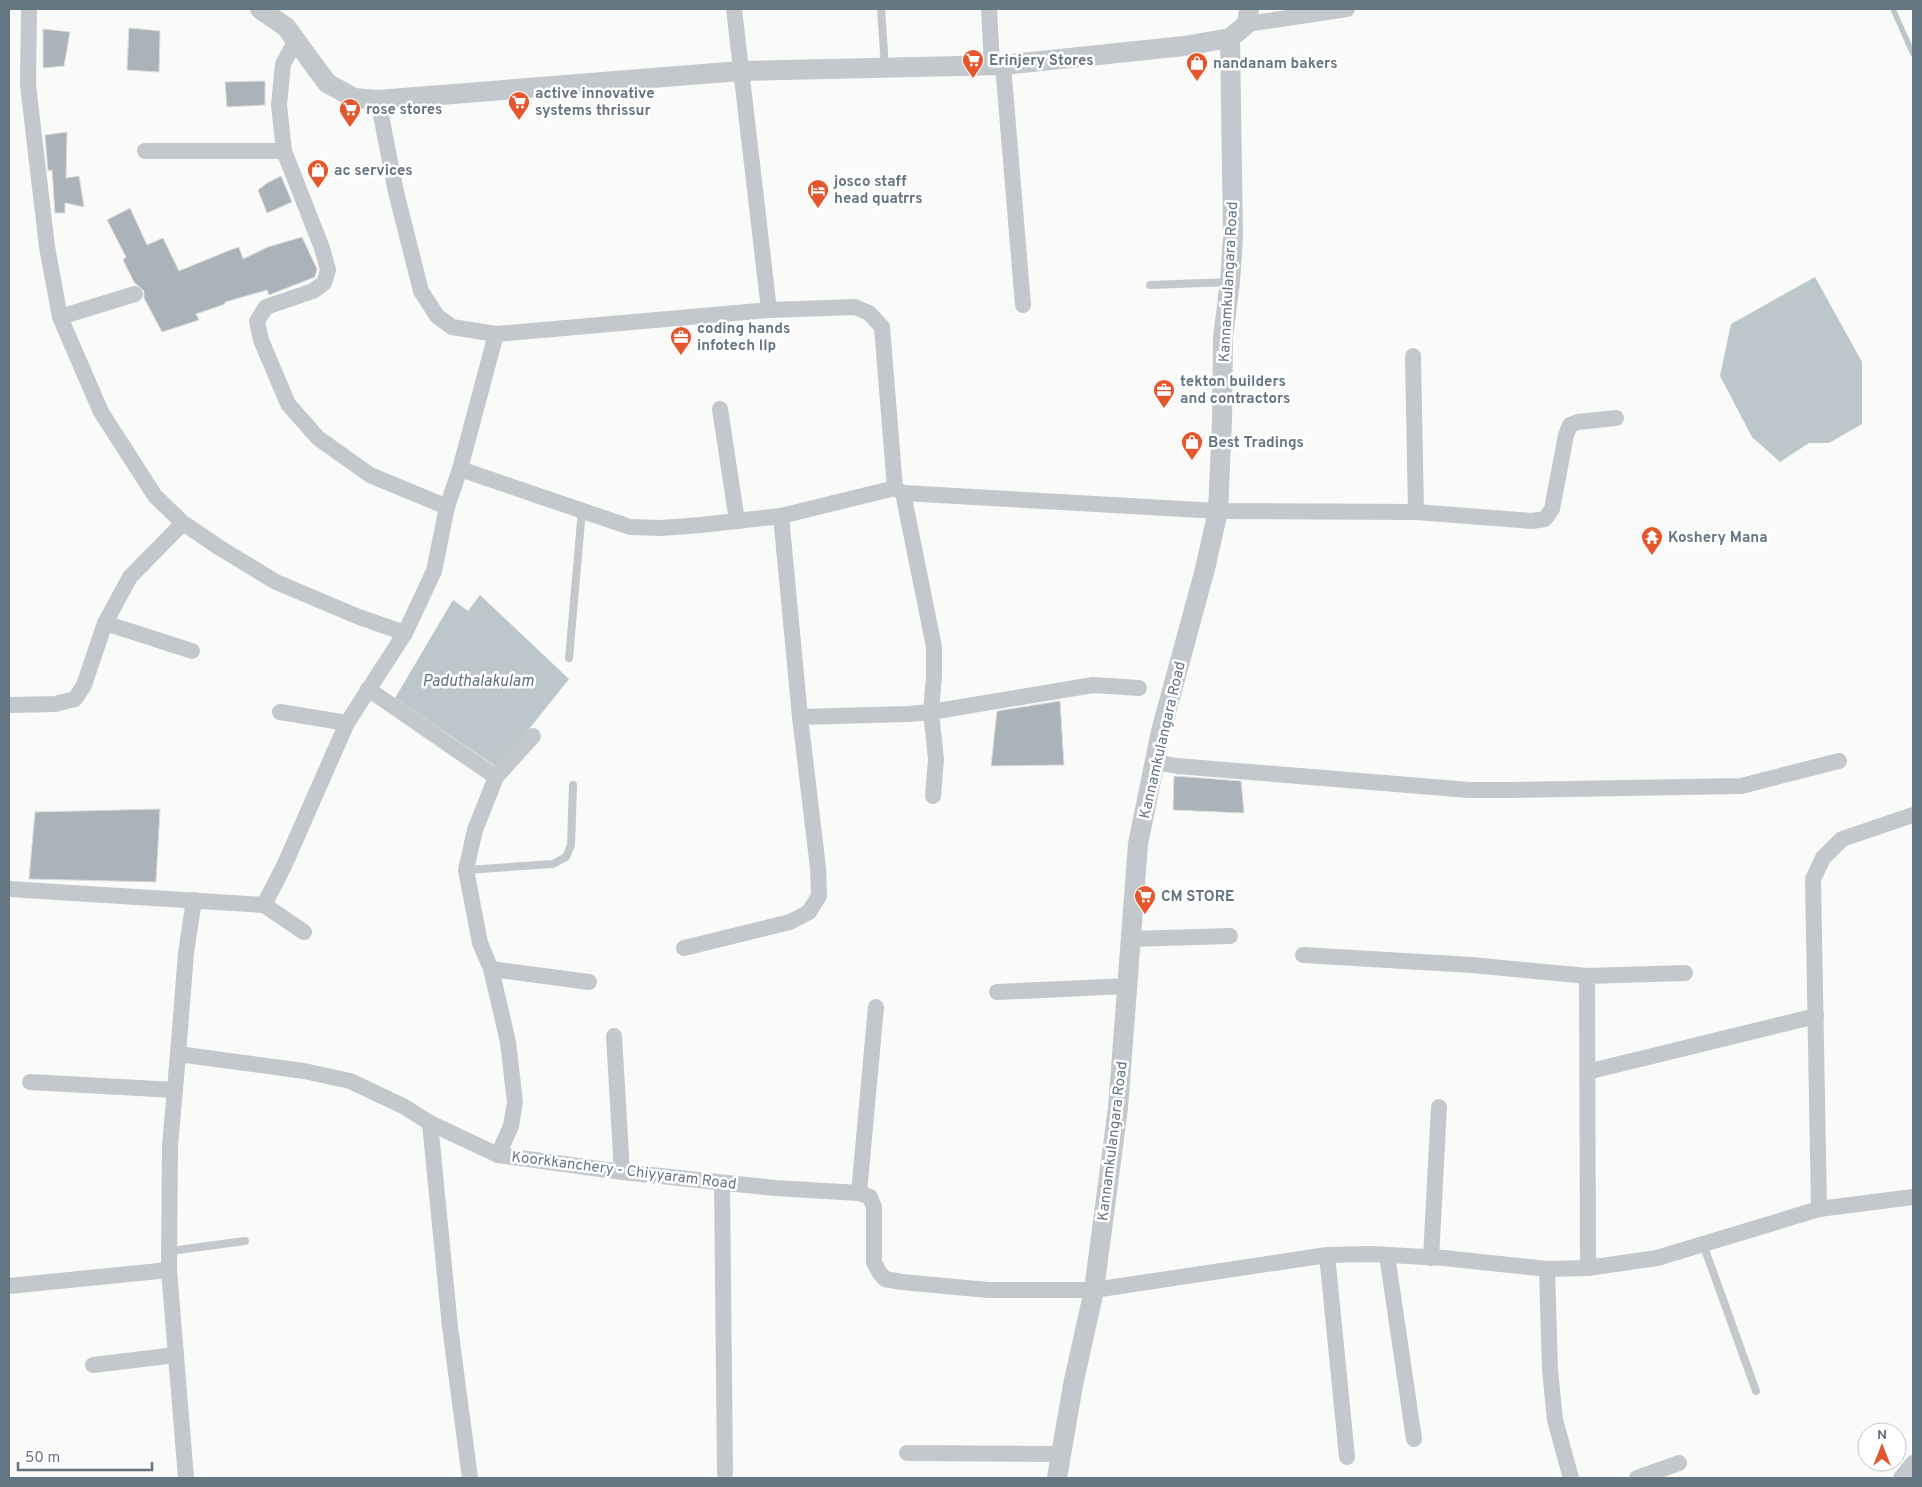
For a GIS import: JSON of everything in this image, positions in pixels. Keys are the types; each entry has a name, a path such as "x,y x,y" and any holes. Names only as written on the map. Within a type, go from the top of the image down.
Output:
{"street":[{"path":"29,9 28,85 48,247 60,317 101,412 155,496 184,523 220,548 276,582 359,617 404,633"},
{"path":"260,9 286,27 295,42 327,83 354,98 378,100 740,71 998,65 1184,46 1230,38 1248,16 1347,9"},
{"path":"734,9 769,310"},
{"path":"989,9 998,65 1023,305"},
{"name":"Kannamkulangara Road","path":"1057,1478 1073,1385 1094,1290 1118,1108 1138,844 1161,731 1205,569 1218,511 1223,337 1233,237 1230,38"},
{"path":"295,42 283,64 280,105 284,151 322,248 328,270 324,284 313,291 266,307 257,321 261,340 288,404 318,438 370,475 447,507"},
{"path":"378,100 396,192 421,291 437,316 452,327 496,334 769,310 856,307 869,314 882,327 899,491 934,647 931,712 936,759 933,796"},
{"path":"145,151 284,151"},
{"path":"60,317 135,294"},
{"path":"264,905 288,858 330,765 347,722 404,633 434,571 447,507 460,469 496,334"},
{"path":"1413,356 1416,512"},
{"path":"720,409 737,521"},
{"path":"460,469 630,527 661,528 781,516 899,491 1218,511 1416,512 1532,521 1546,519 1552,509 1566,435 1570,425 1578,422 1616,418"},
{"path":"684,948 790,922 809,912 818,896 818,868 800,717 781,516"},
{"path":"9,705 55,704 75,699 84,685 105,624 130,577 184,523"},
{"path":"105,624 192,651"},
{"path":"800,717 931,712 1093,685 1139,688"},
{"path":"368,689 496,778"},
{"path":"280,712 347,722"},
{"path":"498,1155 511,1126 515,1102 508,1042 491,969 480,943 466,870 475,830 496,778 533,736"},
{"path":"1155,762 1177,766 1477,790 1741,786 1839,760"},
{"path":"1819,1209 1813,879 1823,858 1842,840 1913,815"},
{"path":"9,889 264,905 304,932"},
{"path":"186,1478 169,1270 170,1146 186,953 194,900"},
{"path":"1130,938 1230,936"},
{"path":"1303,956 1472,965 1587,976 1685,973"},
{"path":"491,969 589,982"},
{"path":"1587,976 1588,1268"},
{"path":"997,992 1128,986"},
{"path":"876,1007 859,1193 870,1197 874,1207 874,1262 879,1272 886,1279 902,1282 988,1290 1094,1290 1327,1255 1387,1255 1547,1269 1588,1268 1657,1258 1819,1209 1913,1197"},
{"path":"1588,1072 1816,1016"},
{"path":"614,1036 622,1172"},
{"name":"Koorkkanchery - Chiyyaram Road","path":"178,1054 304,1071 350,1081 403,1106 430,1123 498,1155 722,1183 859,1193"},
{"path":"30,1082 175,1090"},
{"path":"1431,1258 1439,1107"},
{"path":"430,1123 450,1328 470,1478"},
{"path":"722,1183 725,1473"},
{"path":"1327,1255 1347,1457"},
{"path":"1387,1255 1414,1439"},
{"path":"1547,1269 1550,1370 1555,1420 1571,1478"},
{"path":"9,1286 169,1270"},
{"path":"93,1365 176,1355"},
{"path":"907,1453 1061,1454"},
{"path":"1637,1478 1679,1463"},
{"path":"1901,1478 1913,1463"}],"lane":[{"path":"881,9 885,68"},
{"path":"1150,285 1230,282"},
{"path":"569,658 582,510"},
{"path":"466,870 553,864 566,857 571,845 573,785"},
{"path":"170,1251 245,1240"},
{"path":"1703,1244 1756,1391"}],"water":[{"path":"1815,277 1862,362 1862,424 1829,443 1809,443 1780,462 1752,437 1720,376 1731,324"},
{"name":"Paduthalakulam","path":"480,595 569,679 498,768 395,698 453,600 468,611"}],"building":[{"path":"129,28 160,31 159,72 127,70"},
{"path":"43,29 70,32 64,66 43,68"},
{"path":"265,81 265,105 227,107 225,82"},
{"path":"67,132 66,178 79,176 84,207 65,203 65,213 55,213 52,170 48,171 45,135"},
{"path":"281,176 292,202 267,213 258,190"},
{"path":"130,208 147,245 163,238 179,271 239,247 243,259 268,247 302,237 317,269 315,277 269,295 267,290 225,302 225,304 196,314 199,320 162,332 144,298 144,291 134,282 123,260 126,257 107,220"},
{"path":"1060,701 1064,765 991,766 997,711"},
{"path":"1174,776 1241,781 1244,813 1173,810"},
{"path":"160,809 156,882 29,879 35,812"}],"waterway":[{"path":"1893,9 1913,54"}],"place":[{"name":"Erinjery Stores","path":"973,79"},
{"name":"nandanam bakers","path":"1197,82"},
{"name":"active innovative systems thrissur","path":"519,121"},
{"name":"rose stores","path":"350,128"},
{"name":"ac services","path":"318,189"},
{"name":"josco staff head quatrrs","path":"818,209"},
{"name":"coding hands infotech llp","path":"681,356"},
{"name":"tekton builders and contractors","path":"1164,409"},
{"name":"Best Tradings","path":"1192,461"},
{"name":"Koshery Mana","path":"1652,556"},
{"name":"CM STORE","path":"1145,915"}]}
